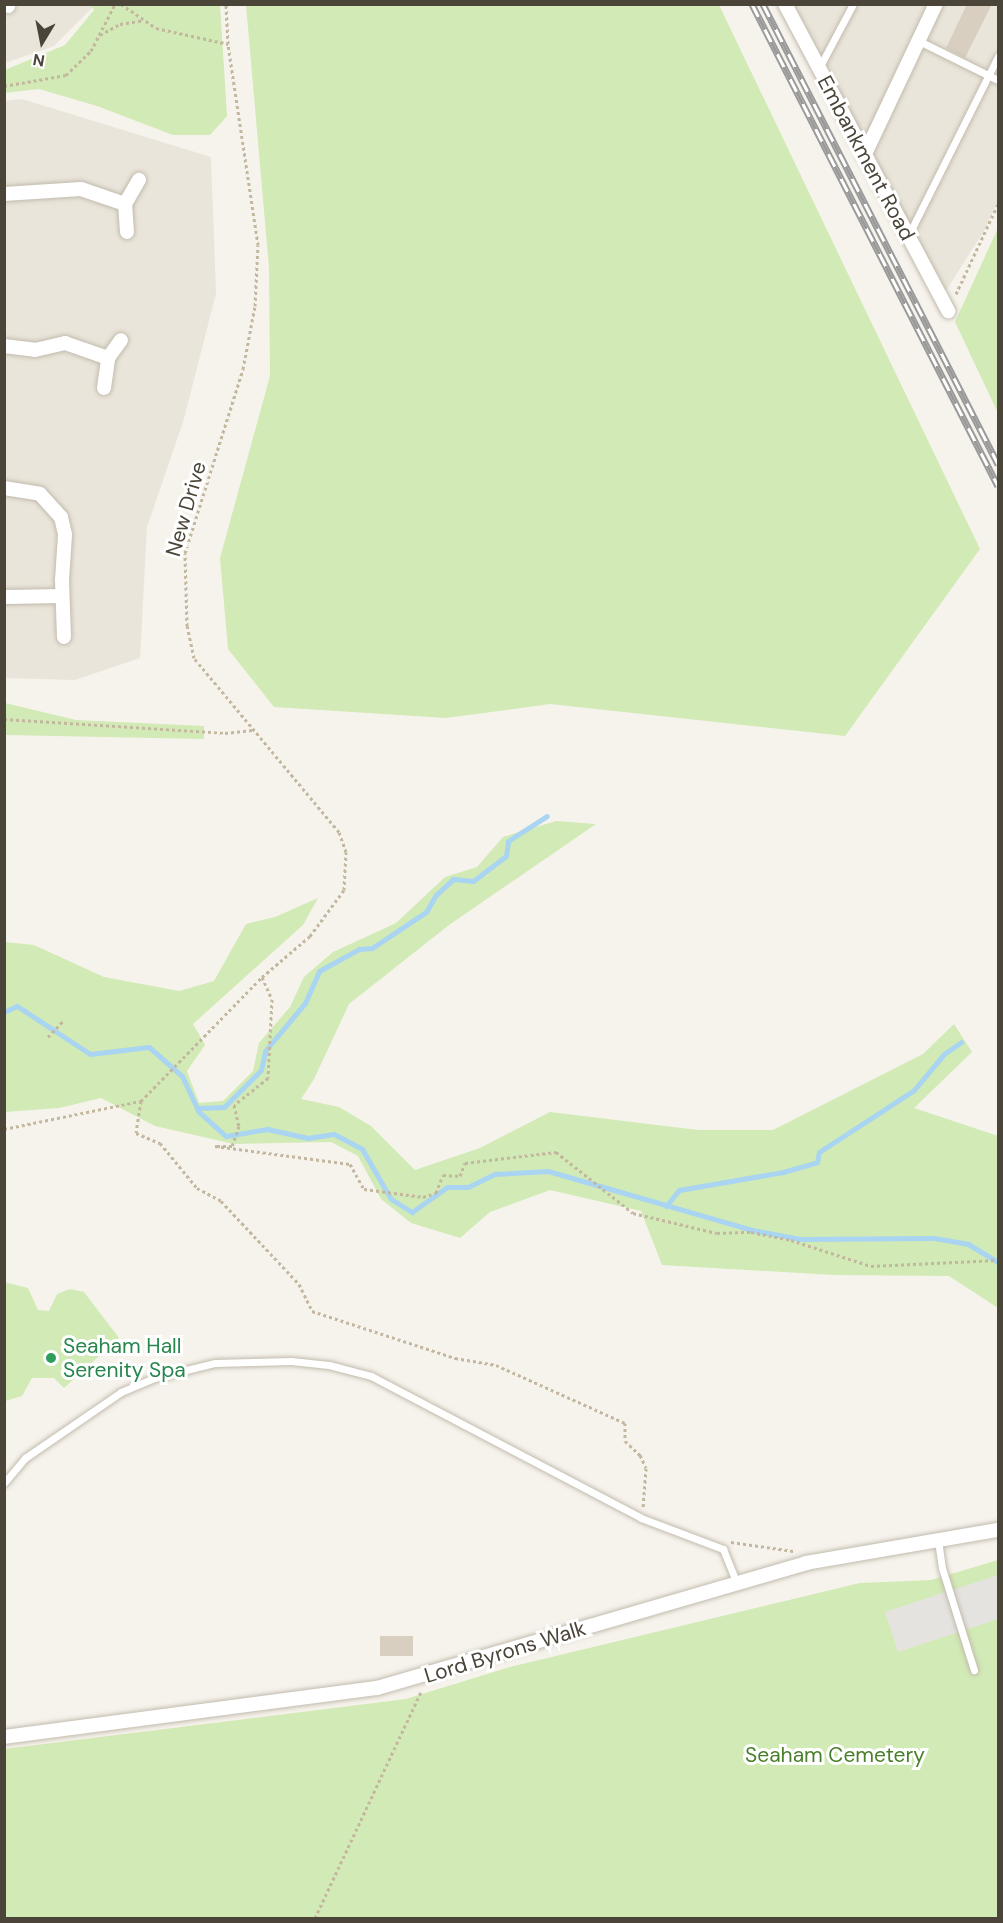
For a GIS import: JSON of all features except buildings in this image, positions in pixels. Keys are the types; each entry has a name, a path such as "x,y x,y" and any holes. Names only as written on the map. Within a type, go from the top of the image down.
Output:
{"street":[{"name":"Embankment Road","path":"785,4 907,238 948,311"},
{"path":"864,156 936,4"},
{"path":"127,232 125,204 139,180"},
{"path":"4,194 81,189 125,204"},
{"path":"104,387 108,358 121,340"},
{"path":"4,346 35,350 65,343 108,358"},
{"path":"4,488 40,494 61,517 65,536 62,596 64,637"},
{"path":"5,597 62,596"},
{"name":"Lord Byrons Walk","path":"4,1737 278,1703 420,1678 806,1563 999,1530"}],"lane":[{"path":"818,69 853,4"},
{"path":"919,41 999,80"},
{"path":"907,238 999,56"},
{"path":"4,1483 25,1458 121,1392 154,1378 214,1363 291,1360 329,1365 371,1376 641,1518 723,1549 736,1582"},
{"path":"938,1540 942,1568 974,1670"}],"path":[{"path":"4,86 66,75 91,51 115,4"},
{"path":"121,4 156,28 228,44"},
{"name":"New Drive","path":"141,1101 262,976 333,910 344,890 347,870 346,852 327,814 253,730 194,658 184,589 185,553 243,369 255,306 258,245 228,44 226,4"},
{"path":"99,36 120,24 144,20"},
{"path":"948,311 999,204"},
{"path":"4,719 225,733 253,730"},
{"path":"262,976 272,999 268,1078 234,1105 239,1126 232,1146 215,1146 350,1164 364,1189 423,1197 436,1193 443,1175 460,1176 465,1163 556,1152 633,1213 717,1233 751,1232 790,1240 871,1266 999,1260"},
{"path":"48,1037 63,1021"},
{"path":"4,1129 141,1101 136,1133 160,1143 197,1188 221,1201 299,1284 312,1311 455,1358 496,1365 625,1423 625,1441 640,1455 646,1468 642,1510 651,1514"},
{"path":"719,1538 794,1551 806,1563"},
{"path":"315,1918 421,1691 420,1678"}],"shaded area":[{"path":"90,4 93,7 54,46 5,63 4,5"},
{"path":"794,5 998,5 998,201 984,231 945,292"},
{"path":"22,99 211,157 216,294 183,422 147,527 140,658 75,680 5,678 4,101"},
{"path":"998,1575 998,1619 898,1652 885,1612"}],"green space":[{"path":"91,5 220,5 227,116 210,135 173,135 97,106 39,89 5,93 5,70 65,45 94,10"},
{"path":"246,5 719,5 980,549 845,736 550,704 446,718 274,707 228,649 220,558 270,376 269,268"},
{"path":"998,228 998,413 955,322"},
{"path":"5,703 76,720 204,726 204,739 5,735"},
{"path":"556,821 596,824 449,925 349,1004 314,1079 301,1099 339,1107 371,1126 415,1170 480,1148 550,1112 698,1130 773,1130 923,1054 954,1024 972,1052 914,1108 998,1136 998,1308 949,1276 833,1275 662,1265 641,1211 550,1190 490,1212 460,1238 411,1223 381,1199 358,1156 331,1142 234,1144 155,1126 101,1098 59,1108 5,1112 5,942 34,945 104,977 179,991 214,981 246,924 275,917 318,898 303,925 193,1024 205,1045 187,1071 199,1103 223,1101 253,1071 259,1043 290,1007 304,977 333,952 396,923 445,877 477,867 503,837"},
{"name":"Seaham Hall Serenity Spa","path":"4,1282 28,1288 38,1310 49,1311 57,1294 70,1289 84,1292 119,1338 64,1388 54,1378 32,1378 22,1396 5,1401"},
{"name":"Seaham Cemetery","path":"998,1560 998,1918 5,1918 4,1749 406,1699 510,1667 860,1583 931,1580"}],"waterway":[{"path":"197,1108 224,1107 261,1070 265,1051 305,1003 319,971 359,949 372,948 426,912 436,895 453,879 473,881 506,856 508,841 547,816"},
{"path":"4,1012 17,1006 90,1054 149,1047 182,1076 199,1112 226,1136 267,1129 308,1138 334,1134 362,1149 391,1199 412,1212 447,1187 468,1187 495,1174 548,1171 752,1230 800,1239 934,1238 968,1244 998,1262"},
{"path":"666,1206 679,1190 783,1172 817,1162 819,1152 914,1090 944,1054 961,1042"}],"railway":[{"path":"752,4 998,486"},
{"path":"763,4 998,464"}],"place":[{"name":"Seaham Hall Serenity Spa","path":"51,1358"}]}
